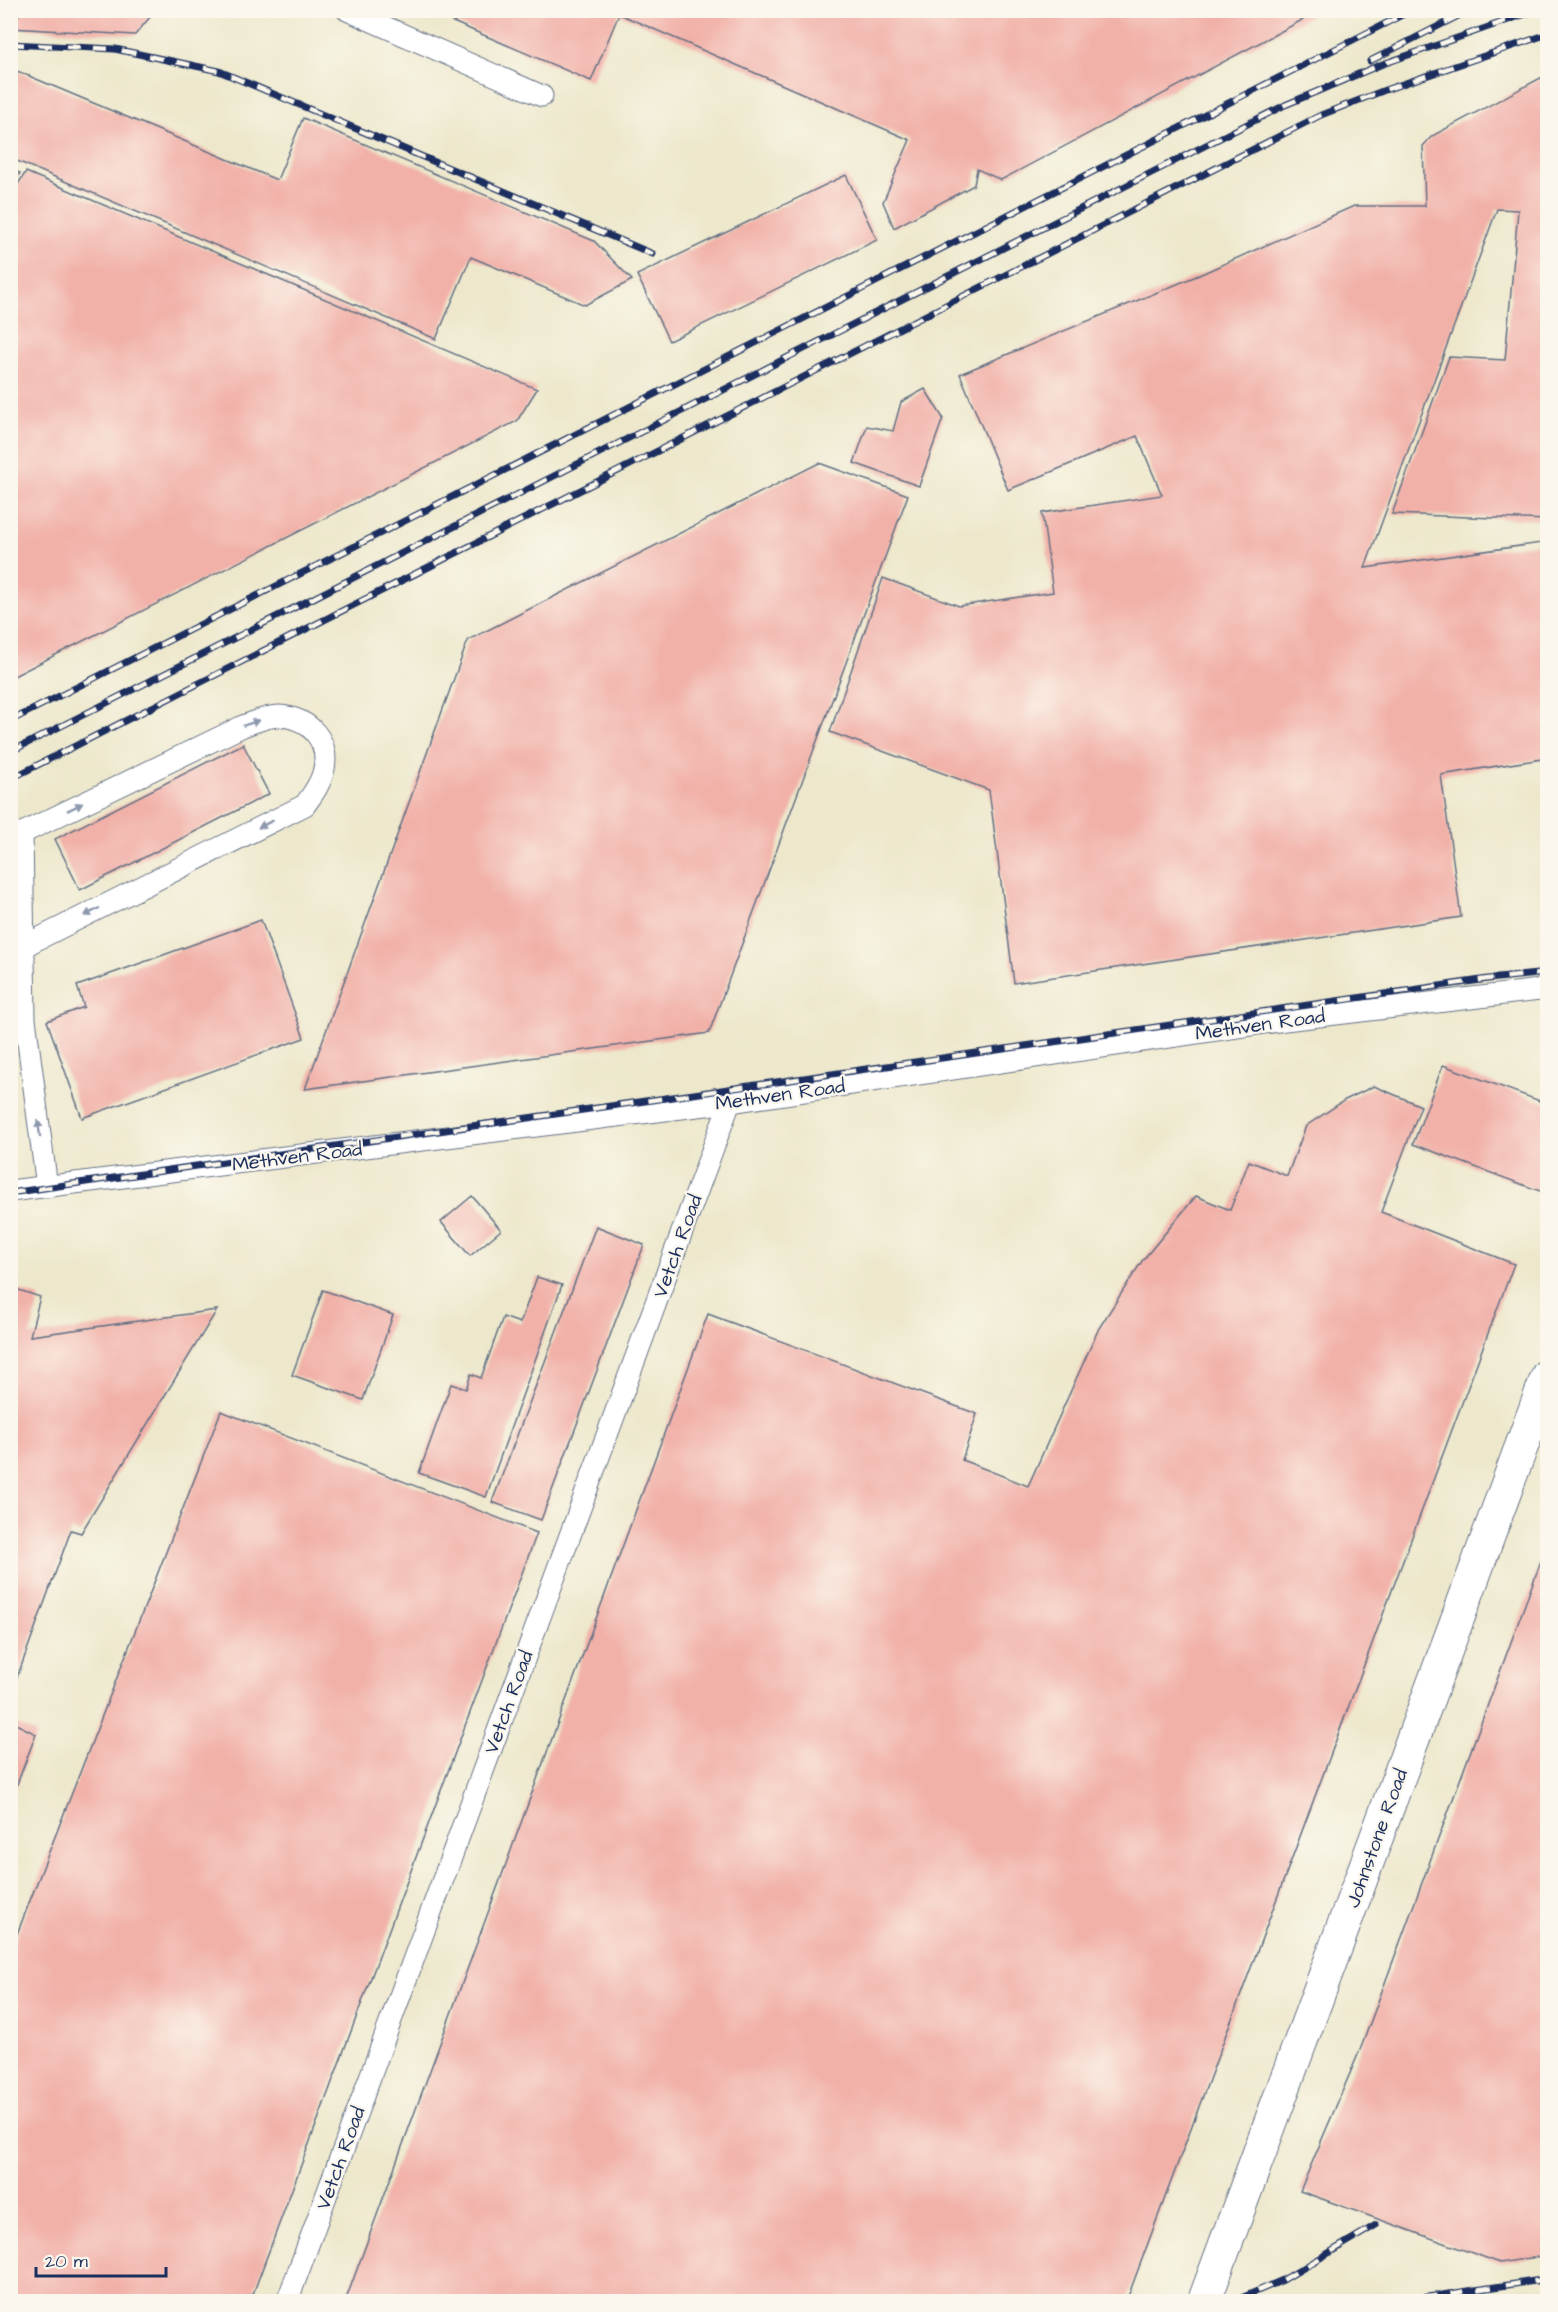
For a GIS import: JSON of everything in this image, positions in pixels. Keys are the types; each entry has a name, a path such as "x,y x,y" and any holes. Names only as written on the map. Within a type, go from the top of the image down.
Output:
{"street":[{"name":"Johnstone Road","path":"1204,2301 1548,1375"}],"lane":[{"path":"347,10 542,96"},
{"path":"24,945 305,805 319,784 324,770 322,741 314,729 299,719 278,716 243,726 16,836 24,945 27,1049 47,1187"},
{"name":"Methven Road","path":"10,1191 730,1102 1285,1020 1548,989"},
{"name":"Vetch Road","path":"287,2301 730,1102"}],"building":[{"path":"22,10 156,10 135,35 10,28"},
{"path":"425,10 1321,10 1001,180 977,169 974,185 894,228 883,202 910,140 619,14 591,81"},
{"path":"10,68 277,180 303,118 594,241 632,280 585,305 471,257 436,339 10,158"},
{"path":"1548,74 1548,520 1392,514 1449,357 1505,360 1518,210 1497,209 1365,568 1548,542 1548,758 1441,775 1461,917 1014,983 989,790 830,732 883,578 959,606 1053,592 1042,513 1162,495 1137,436 1008,490 960,374 1199,275 1354,206 1425,206 1423,146 1432,136"},
{"path":"10,169 20,173 10,189"},
{"path":"26,172 537,389 517,421 10,678 10,196"},
{"path":"846,175 877,240 669,341 637,275"},
{"path":"925,389 943,418 919,486 854,463 867,426 893,431 901,402"},
{"path":"819,463 908,495 709,1033 305,1089 468,640"},
{"path":"243,744 269,794 80,890 55,839"},
{"path":"261,920 304,1038 82,1118 47,1021 84,1007 77,986"},
{"path":"1443,1065 1548,1104 1548,1194 1413,1144"},
{"path":"1374,1086 1421,1106 1381,1212 1514,1264 1126,2302 345,2302 708,1314 977,1414 962,1460 1028,1486 1099,1328 1142,1261 1196,1196 1230,1210 1249,1161 1287,1176 1306,1126 1345,1100"},
{"path":"472,1196 501,1230 470,1256 441,1222"},
{"path":"596,1226 644,1245 541,1520 492,1502"},
{"path":"537,1277 562,1285 486,1497 419,1473 451,1384 466,1389 471,1374 481,1378 503,1317 520,1323"},
{"path":"10,1287 40,1297 30,1336 217,1310 81,1533 71,1530 11,1694"},
{"path":"323,1290 393,1315 363,1400 292,1375"},
{"path":"221,1411 537,1533 250,2302 10,2302 10,1952"},
{"path":"1548,1542 1548,2255 1500,2263 1300,2191 1362,2045"},
{"path":"10,1721 36,1734 11,1800 10,1800"}],"railway":[{"path":"10,721 1412,10"},
{"path":"1370,61 1470,10"},
{"path":"10,752 1285,105 1380,65 1537,10"},
{"path":"10,779 1321,115 1385,90 1548,34"},
{"path":"10,44 115,49 219,71 653,254"},
{"path":"10,1193 1488,979 1548,973"},
{"path":"1232,2302 1283,2280 1376,2225"},
{"path":"1395,2302 1548,2279"}]}
